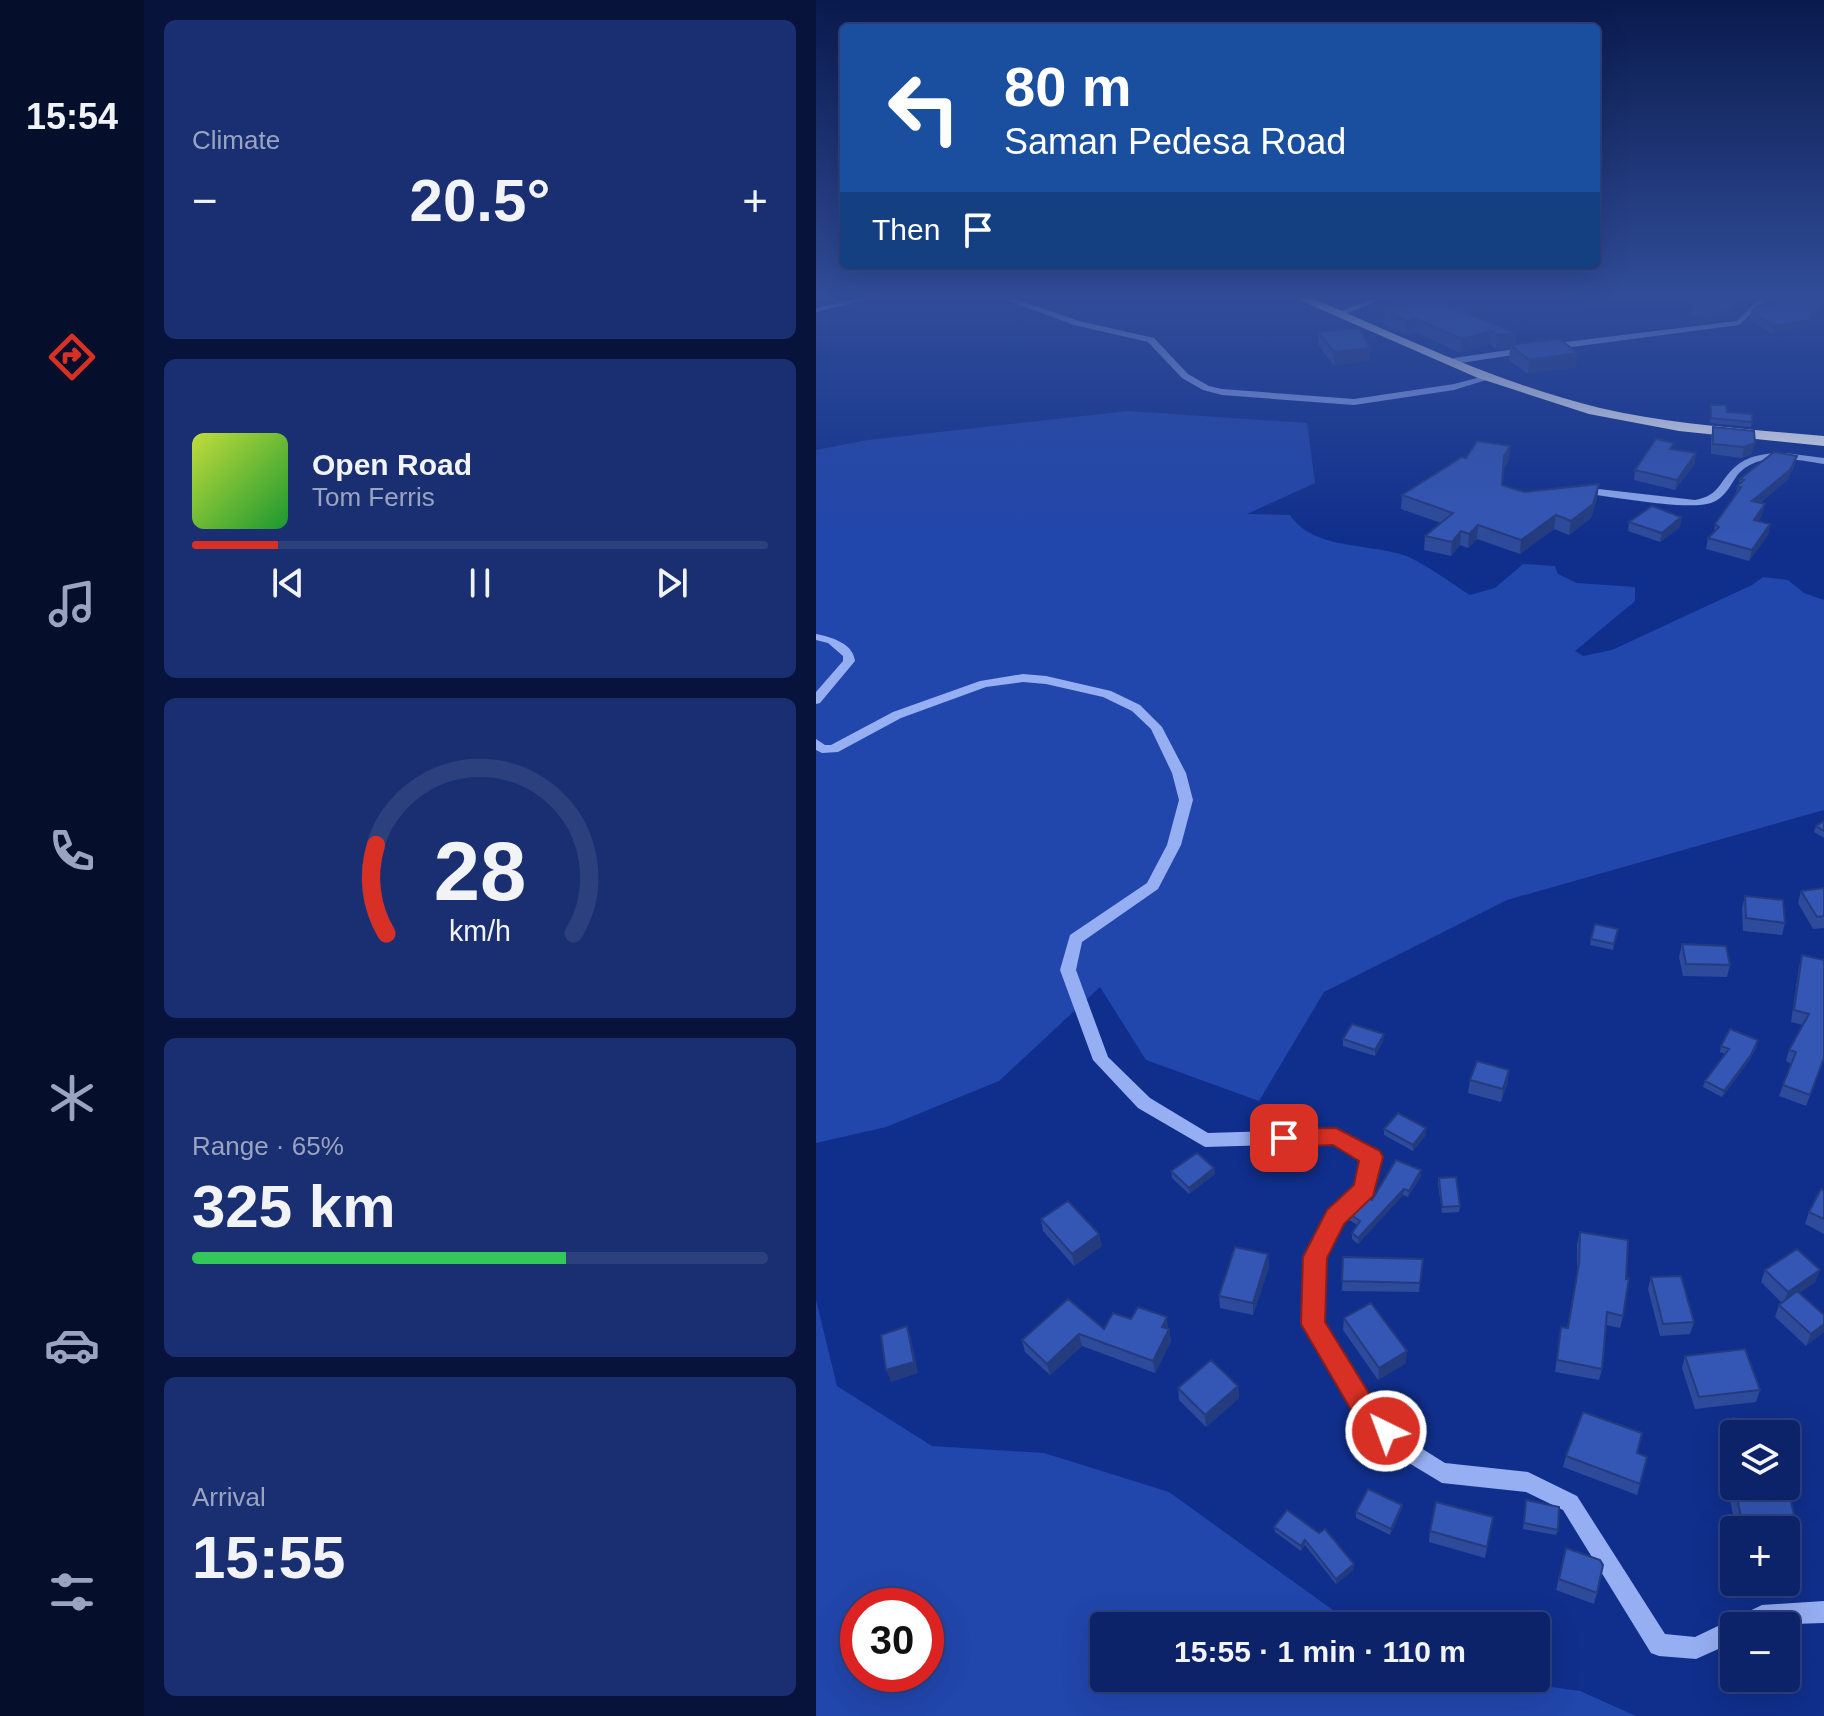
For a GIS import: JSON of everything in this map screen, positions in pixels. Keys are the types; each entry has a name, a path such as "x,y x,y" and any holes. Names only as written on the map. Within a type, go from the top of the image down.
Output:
{"highway":[{"path":"1498,379 1594,411 1629,418 1824,441"}],"street":[{"path":"1190,379 1222,392 1354,402 1454,387 1484,379"},
{"path":"1570,491 1695,503 1711,501 1728,486 1733,472 1747,462 1771,455 1824,461"},
{"path":"816,637 832,641 849,655 849,661 816,700"},
{"path":"816,743 822,749 833,749 897,715 984,684 1023,678 1107,694 1136,708 1156,727 1179,773 1186,800 1174,845 1153,886 1075,939 1068,970 1101,1060 1144,1103 1205,1140 1336,1136 1372,1157 1365,1189 1335,1217 1315,1257 1313,1324 1366,1412 1406,1450 1442,1473 1528,1482 1570,1503 1659,1645 1696,1648 1720,1637"},
{"path":"1800,1614 1824,1612"}],"shaded area":[{"path":"1128,411 1307,423 1315,483 1247,514 1290,515 1301,527 1330,541 1411,558 1470,595 1495,588 1523,564 1555,566 1558,574 1577,583 1635,587 1635,601 1575,651 1583,656 1612,650 1752,585 1763,577 1788,580 1804,593 1824,600 1824,810 1507,900 1324,992 1259,1101 1146,1060 1100,987 999,1081 886,1127 816,1143 816,450 868,440"},
{"path":"816,1300 837,1386 932,1446 1044,1453 1169,1492 1336,1612 1090,1612 1090,1692 1550,1692 1550,1687 1580,1691 1636,1716 816,1716"}],"building":[{"path":"1711,405 1726,405 1727,412 1752,414 1752,422 1711,418"},
{"path":"1713,427 1754,431 1755,443 1744,447 1713,444"},
{"path":"1656,439 1674,443 1670,449 1696,453 1677,480 1635,470"},
{"path":"1477,441 1510,446 1504,456 1502,485 1524,492 1599,484 1593,504 1571,521 1556,515 1521,540 1478,525 1469,534 1461,531 1452,542 1425,536 1453,513 1402,495 1462,457 1466,458"},
{"path":"1774,452 1797,456 1790,470 1752,501 1765,504 1754,520 1770,524 1752,550 1708,538 1719,527 1715,524 1741,487 1737,486 1744,480 1740,479"},
{"path":"1652,506 1681,517 1662,533 1629,522"},
{"path":"1824,888 1824,916 1817,917 1801,891"},
{"path":"1745,896 1783,900 1785,923 1746,918"},
{"path":"1595,924 1618,929 1614,944 1591,939"},
{"path":"1682,944 1726,946 1730,965 1686,964"},
{"path":"1802,955 1824,960 1824,1058 1810,1095 1783,1085 1796,1052 1789,1050 1809,1014 1794,1010"},
{"path":"1352,1024 1384,1034 1375,1050 1343,1039"},
{"path":"1730,1029 1758,1040 1751,1055 1724,1091 1705,1081 1729,1049 1721,1046"},
{"path":"1477,1061 1509,1070 1503,1089 1470,1080"},
{"path":"1398,1113 1426,1128 1413,1145 1384,1129"},
{"path":"1197,1153 1214,1168 1189,1188 1171,1171"},
{"path":"1396,1160 1421,1170 1409,1191 1404,1189 1358,1238 1352,1233 1360,1221 1348,1213 1366,1197 1372,1200"},
{"path":"1456,1177 1460,1206 1442,1207 1439,1178"},
{"path":"1821,1189 1824,1191 1824,1219 1809,1212"},
{"path":"1068,1201 1099,1234 1072,1254 1041,1219"},
{"path":"1580,1232 1628,1240 1626,1279 1629,1278 1623,1316 1607,1312 1602,1369 1557,1360 1561,1327 1568,1328 1579,1263"},
{"path":"1235,1247 1268,1254 1253,1303 1219,1296"},
{"path":"1797,1249 1820,1270 1788,1292 1765,1270"},
{"path":"1343,1257 1423,1259 1420,1283 1342,1281"},
{"path":"1681,1276 1694,1322 1663,1324 1651,1277"},
{"path":"1797,1291 1824,1315 1824,1324 1811,1334 1779,1305"},
{"path":"1068,1299 1104,1329 1113,1313 1131,1319 1138,1307 1167,1317 1162,1327 1169,1329 1153,1361 1079,1334 1047,1364 1022,1340"},
{"path":"1371,1303 1407,1351 1379,1368 1344,1318"},
{"path":"907,1326 914,1362 886,1370 881,1335"},
{"path":"1745,1349 1760,1390 1699,1397 1685,1356"},
{"path":"1211,1360 1238,1386 1205,1415 1178,1388"},
{"path":"1583,1412 1642,1433 1637,1453 1647,1457 1640,1484 1566,1456"},
{"path":"1368,1489 1402,1505 1391,1529 1356,1512"},
{"path":"1526,1500 1559,1507 1558,1530 1524,1523"},
{"path":"1738,1500 1791,1500 1794,1516 1741,1516"},
{"path":"1436,1502 1493,1517 1487,1547 1430,1531"},
{"path":"1287,1510 1319,1533 1325,1529 1354,1564 1336,1579 1305,1540 1301,1546 1274,1527"},
{"path":"1566,1548 1600,1560 1603,1565 1597,1593 1559,1579"}],"route":[{"path":"1284,1138 1336,1136 1372,1157 1365,1189 1335,1217 1315,1257 1313,1324 1366,1412 1386,1431"}]}
